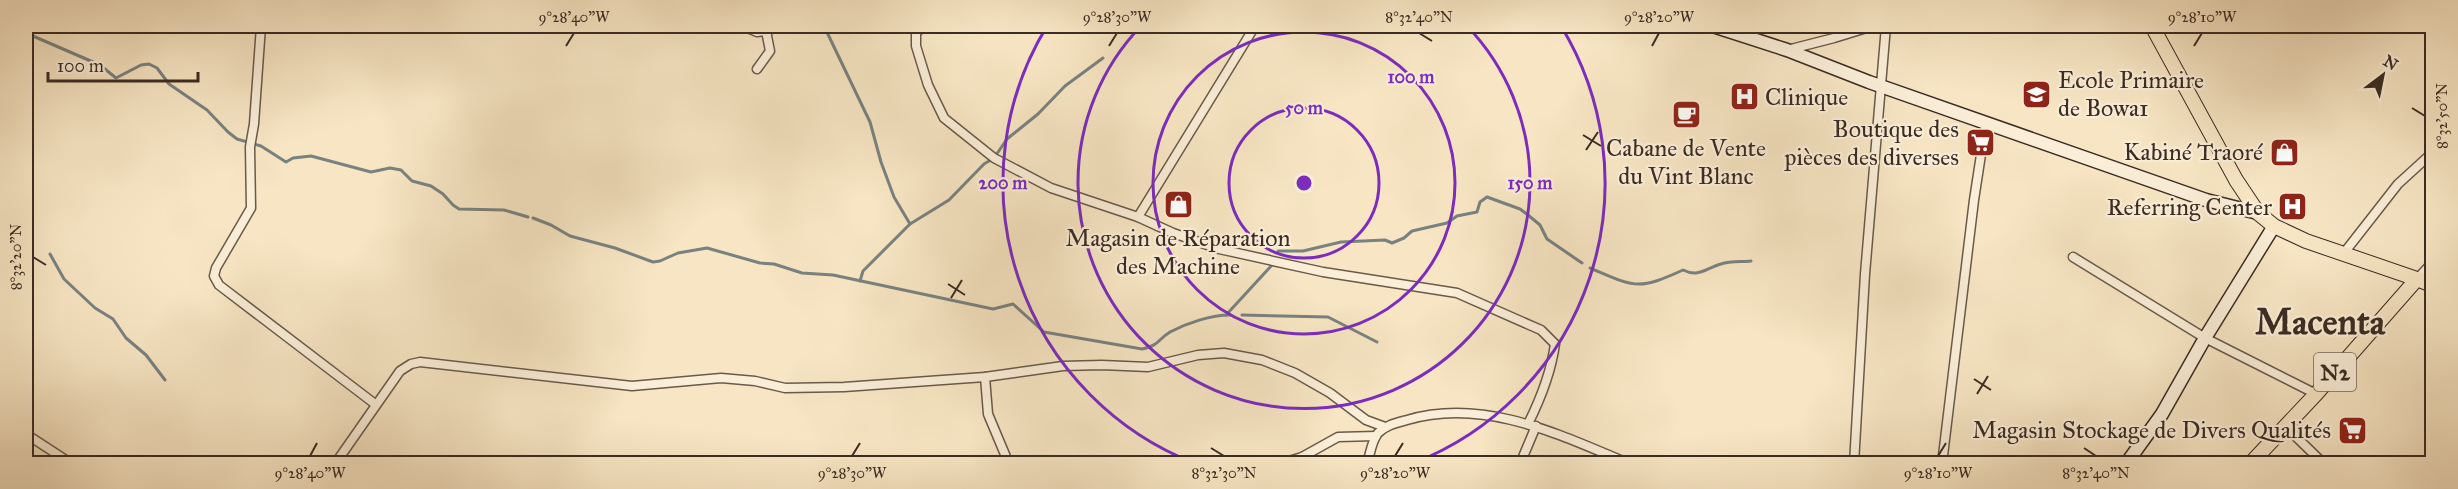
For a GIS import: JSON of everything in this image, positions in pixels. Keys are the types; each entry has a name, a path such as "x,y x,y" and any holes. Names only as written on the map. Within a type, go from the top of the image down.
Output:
{"main road":[{"path":"1713,26 1787,50 2206,200 2258,213"},
{"path":"2152,26 2236,180 2258,213 2274,226 2306,241 2433,285"},
{"path":"2126,464 2162,414 2205,338 2274,226"},
{"name":"N2","path":"2250,464 2316,394 2417,279"}],"street":[{"path":"261,26 250,147 251,208 216,268 214,276 219,285 375,404"},
{"path":"743,26 756,32 768,28 770,51 757,69"},
{"path":"923,26 916,33 916,46 928,85 944,118 994,158 1051,188 1138,217 1192,240 1243,254 1323,272 1458,292 1540,330 1555,344 1554,352 1520,464"},
{"path":"1138,217 1255,26"},
{"path":"1787,50 1873,26"},
{"path":"1854,464 1865,274 1886,26"},
{"path":"1942,464 1974,200 1986,122"},
{"path":"2344,253 2398,184 2433,153"},
{"path":"2073,257 2205,338 2316,394"},
{"path":"2417,279 2433,263"},
{"path":"335,464 400,371 411,364 420,362 632,386 722,378 755,381 786,388 844,387 985,377 1063,366 1102,365 1148,368 1198,355 1224,353 1262,360 1295,373 1330,393 1366,420 1385,427"},
{"path":"985,377 988,414 1009,464"},
{"path":"1367,464 1376,436 1385,427 1421,416 1459,414 1508,418 1532,425 1630,464"},
{"path":"2285,426 2324,464"},
{"path":"26,434 72,464"},
{"path":"1279,464 1302,457 1338,437 1376,436"},
{"path":"1302,457 1333,464"}],"waterway":[{"path":"824,26 870,122 894,197 910,224"},
{"path":"26,33 100,65 116,78 141,65 149,64 157,68 169,84 207,110 237,139 261,146 286,162 293,158 311,156 371,172 390,168 401,170 412,181 431,186 443,194 459,209 504,210 528,217"},
{"path":"860,281 863,271 910,224 949,200 984,164 994,158 1007,139 1038,114 1065,86 1103,58"},
{"path":"1278,251 1303,251 1341,242 1385,240 1392,243 1404,238 1412,231 1447,223 1457,216 1477,212 1480,202 1487,197 1520,209 1540,225 1547,239 1582,263"},
{"path":"533,218 570,236 615,248 653,262 678,253 707,248 802,273 833,275 993,309 1013,304 1044,332 1142,349 1152,346 1170,332 1184,326 1207,318 1230,315"},
{"path":"50,254 64,279 95,308 113,319 126,338 146,355 165,380"},
{"path":"1590,268 1627,283 1645,284 1683,270 1698,273 1725,263 1751,261"},
{"path":"1226,315 1272,265"},
{"path":"1242,315 1328,317 1377,342"}],"place":[{"name":"Ecole Primaire de Bowa1","path":"2037,94"},
{"name":"Clinique","path":"1744,97"},
{"name":"Cabane de Vente du Vint Blanc","path":"1686,115"},
{"name":"Boutique des pièces des diverses","path":"1980,143"},
{"name":"Kabiné Traoré","path":"2284,152"},
{"name":"Magasin de Réparation des Machine","path":"1178,205"},
{"name":"Referring Center","path":"2293,207"},
{"name":"Magasin Stockage de Divers Qualités","path":"2352,430"}],"district":[{"name":"Macenta","path":"2320,321"}]}
